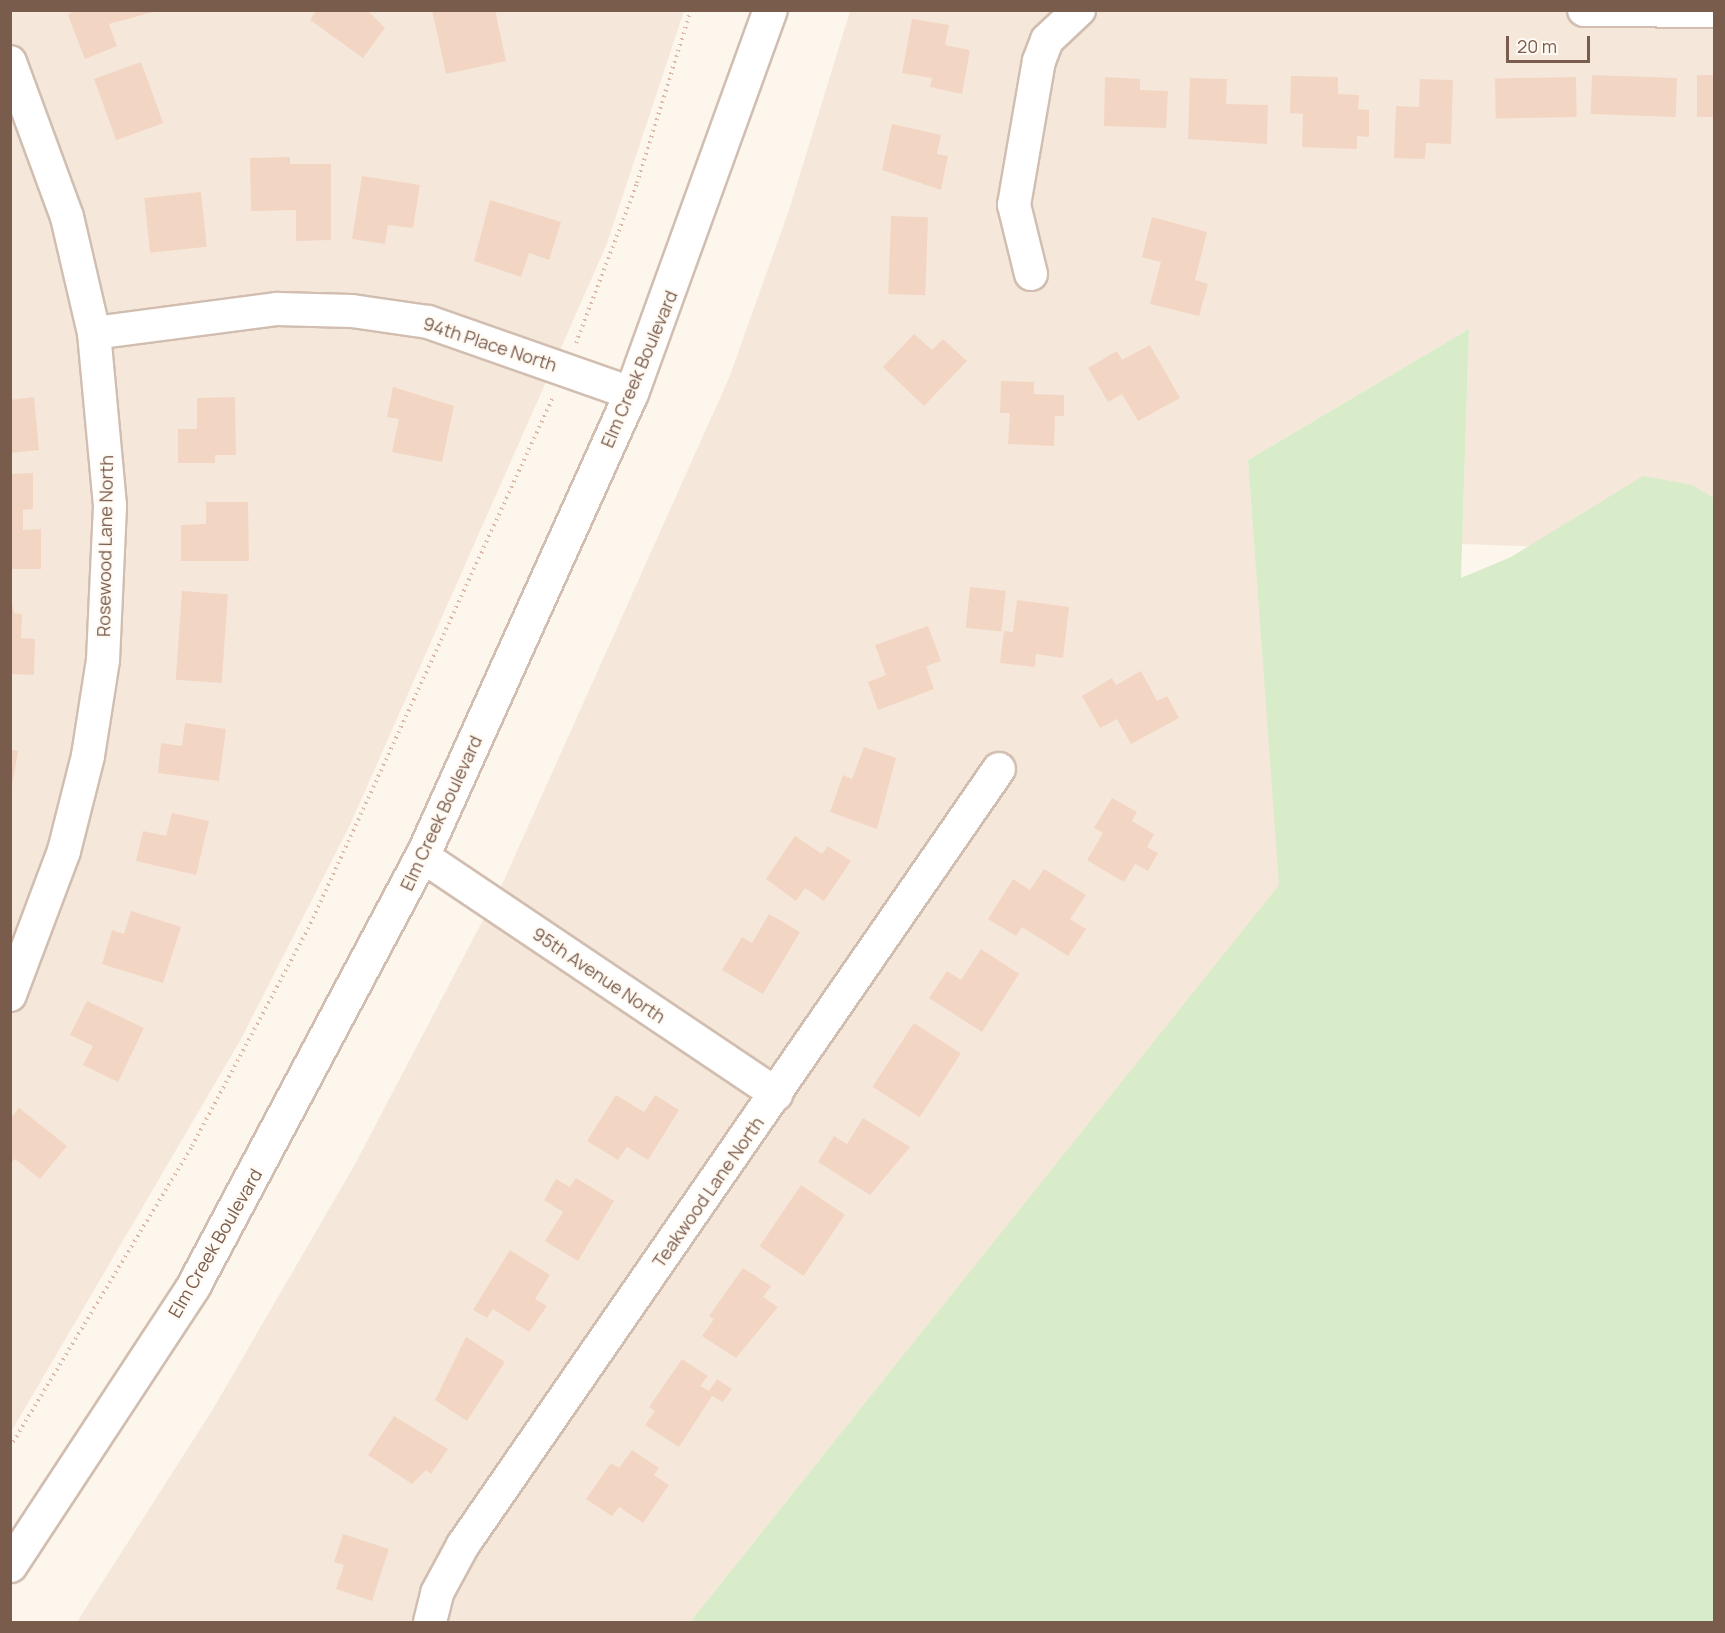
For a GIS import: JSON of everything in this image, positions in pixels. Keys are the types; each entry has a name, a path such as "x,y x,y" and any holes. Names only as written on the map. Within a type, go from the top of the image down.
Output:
{"main road":[{"name":"Elm Creek Boulevard","path":"10,1565 193,1286 422,856 631,393 770,10"}],"street":[{"path":"1031,274 1014,205 1039,62 1047,40 1079,10"},
{"path":"1584,10 1714,11"},
{"name":"Rosewood Lane North","path":"10,62 67,217 94,333 110,506 103,660 88,756 64,851 10,995"},
{"name":"94th Place North","path":"94,333 266,310 352,311 428,322 631,393"},
{"name":"Teakwood Lane North","path":"430,1623 437,1593 463,1545 999,769"},
{"name":"95th Avenue North","path":"422,856 776,1094"}],"path":[{"path":"10,1448 192,1146 308,929 566,369 637,183 691,10"}],"shaded area":[{"path":"11,11 684,11 606,246 350,825 241,1039 11,1432"},
{"path":"850,11 1714,11 1714,553 1462,544 1469,329 1248,460 1280,885 690,1622 77,1622 213,1409 354,1166 504,880 729,378 790,207"}],"green space":[{"path":"1469,329 1461,578 1511,557 1643,476 1692,485 1714,498 1714,1622 690,1622 1279,885 1248,460"}],"building":[{"path":"75,10 152,10 153,12 109,24 117,46 85,59 68,15"},
{"path":"317,10 367,10 385,28 363,58 310,20"},
{"path":"432,10 495,10 506,61 446,74"},
{"path":"912,19 949,25 945,45 970,50 962,94 930,87 932,78 902,73"},
{"path":"141,62 163,123 116,140 94,79"},
{"path":"1592,75 1677,78 1676,117 1591,114"},
{"path":"1697,75 1714,75 1714,117 1697,117"},
{"path":"1291,76 1338,77 1338,94 1359,95 1358,109 1369,110 1369,137 1357,136 1357,149 1302,147 1303,114 1290,113"},
{"path":"1105,77 1140,79 1140,90 1168,91 1166,128 1104,126"},
{"path":"1576,77 1577,117 1496,118 1495,78"},
{"path":"1190,78 1227,79 1226,104 1268,105 1267,144 1188,139"},
{"path":"1420,79 1453,80 1451,144 1426,143 1425,159 1394,158 1396,106 1419,107"},
{"path":"892,124 941,135 937,154 948,156 941,190 882,170"},
{"path":"290,157 290,164 331,164 331,240 296,241 296,210 251,211 250,158"},
{"path":"362,176 420,185 413,228 388,225 385,244 352,239"},
{"path":"201,192 207,247 150,253 144,198"},
{"path":"490,200 561,222 549,260 529,253 521,277 474,261"},
{"path":"891,216 928,217 925,295 888,294"},
{"path":"1152,217 1207,232 1195,280 1208,284 1199,316 1150,304 1161,262 1142,257"},
{"path":"914,334 932,350 943,339 967,361 924,406 883,367"},
{"path":"1150,345 1180,398 1138,421 1122,394 1108,402 1088,368 1117,351 1122,360"},
{"path":"1001,381 1034,382 1034,394 1064,395 1064,416 1055,416 1054,446 1008,444 1010,413 1000,413"},
{"path":"393,387 454,406 442,462 392,452 399,419 387,417"},
{"path":"34,397 39,450 10,453 10,400"},
{"path":"235,397 236,455 215,455 215,463 178,463 178,429 197,429 197,398"},
{"path":"33,473 33,509 23,510 23,530 41,529 41,569 10,569 10,474"},
{"path":"206,502 248,502 249,561 181,561 181,525 206,524"},
{"path":"970,587 1006,591 1002,632 966,628"},
{"path":"182,591 228,594 222,683 176,680"},
{"path":"10,594 14,613 22,614 21,638 35,639 34,675 10,674"},
{"path":"1017,600 1069,607 1063,658 1036,654 1035,667 1000,663 1004,631 1013,632"},
{"path":"928,626 941,661 926,666 934,689 878,710 868,682 886,675 875,645"},
{"path":"1141,671 1157,701 1167,696 1179,718 1131,744 1117,719 1100,728 1082,696 1112,678 1116,685"},
{"path":"185,723 226,729 219,781 158,773 161,743 182,746"},
{"path":"864,747 896,758 877,829 830,812 843,775 852,779"},
{"path":"10,749 18,751 12,785 10,785"},
{"path":"1112,798 1137,812 1132,821 1154,834 1147,847 1158,853 1148,871 1135,864 1124,882 1087,860 1103,833 1094,828"},
{"path":"172,813 209,821 196,875 136,861 143,831 166,836"},
{"path":"795,836 822,854 828,846 851,861 824,901 805,888 796,901 766,879"},
{"path":"1044,869 1086,895 1070,919 1086,929 1068,956 1022,927 1016,936 988,919 1013,879 1030,890"},
{"path":"131,911 181,927 163,983 102,964 112,930 124,934"},
{"path":"769,914 800,932 763,994 722,970 742,937 752,943"},
{"path":"981,949 1019,974 982,1032 929,998 947,971 961,980"},
{"path":"87,1001 144,1028 118,1082 83,1065 93,1046 70,1035"},
{"path":"914,1023 961,1053 920,1117 873,1087"},
{"path":"616,1095 644,1112 655,1095 679,1110 648,1160 627,1147 618,1160 587,1141"},
{"path":"19,1108 67,1146 40,1179 15,1159 10,1164 10,1119"},
{"path":"863,1118 910,1147 870,1195 818,1162 834,1136 847,1144"},
{"path":"576,1178 614,1201 578,1261 545,1241 563,1212 544,1200 556,1179 570,1187"},
{"path":"801,1185 845,1215 804,1276 760,1246"},
{"path":"510,1250 550,1275 535,1299 547,1306 529,1332 493,1309 487,1318 473,1310"},
{"path":"743,1268 771,1286 763,1297 778,1307 736,1358 702,1336 714,1319 709,1316"},
{"path":"466,1337 505,1362 467,1421 435,1400"},
{"path":"682,1359 708,1376 700,1386 709,1391 717,1379 732,1389 723,1402 712,1396 679,1447 645,1425 655,1411 649,1407"},
{"path":"394,1416 448,1449 431,1474 426,1470 412,1484 368,1455"},
{"path":"632,1450 659,1468 654,1475 669,1485 643,1523 619,1507 612,1516 586,1499 611,1463 619,1468"},
{"path":"343,1534 389,1549 372,1601 336,1589 344,1565 334,1562"}]}
